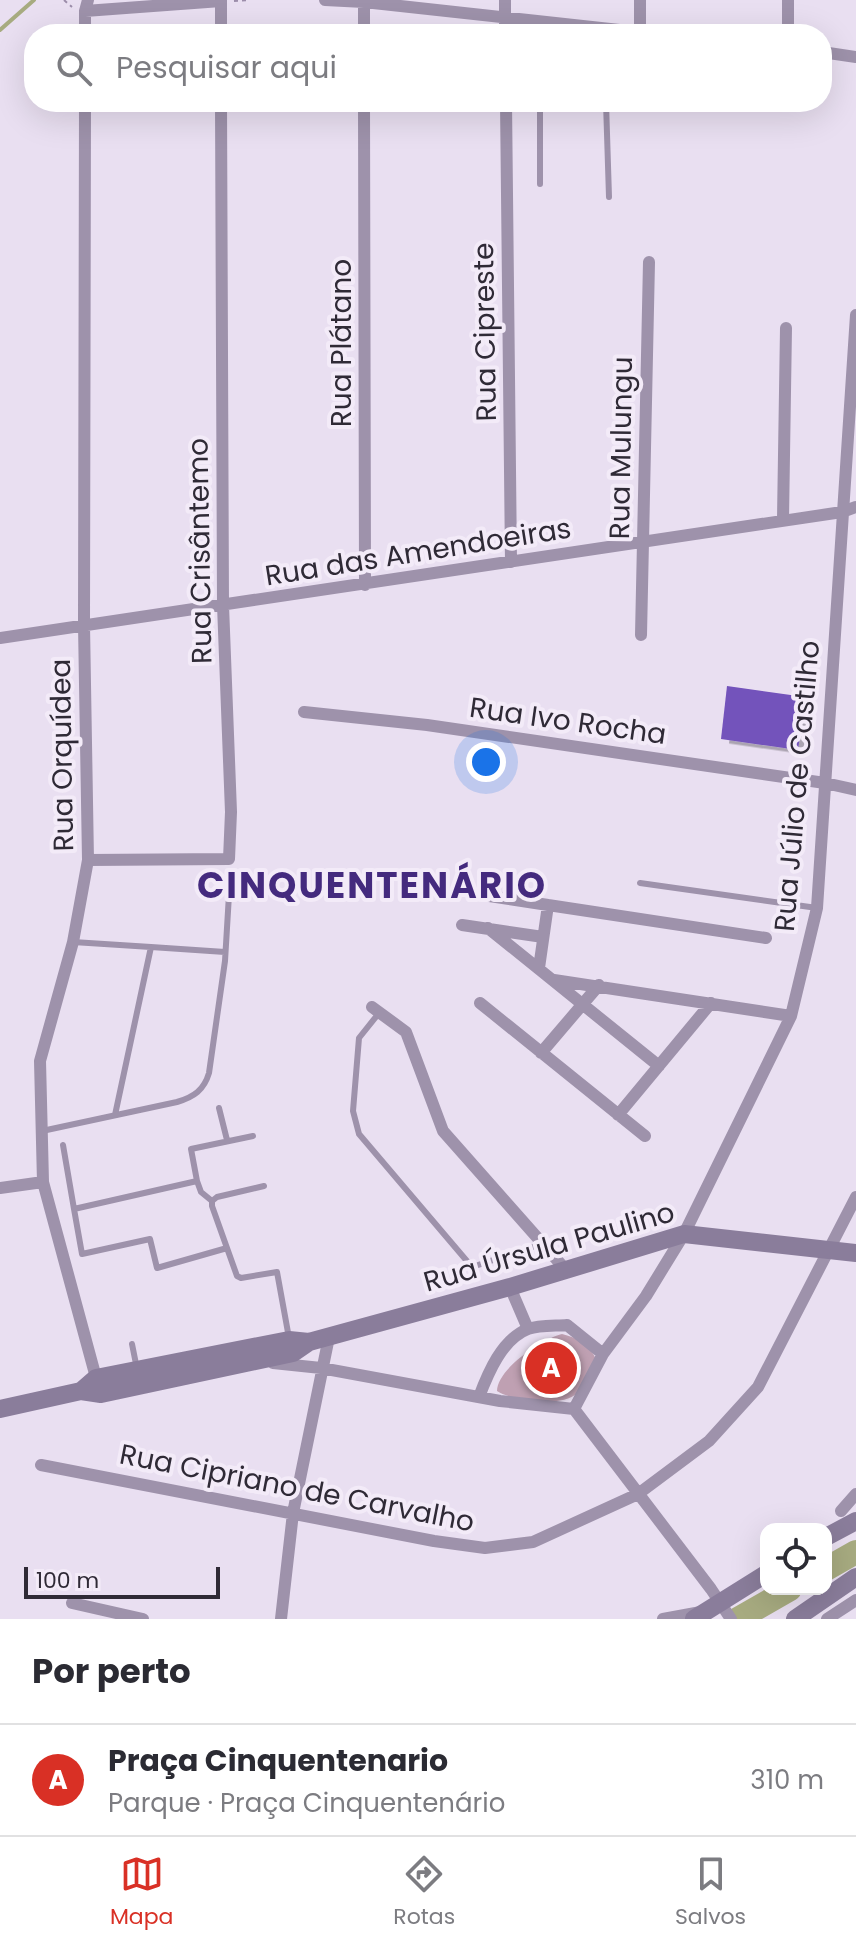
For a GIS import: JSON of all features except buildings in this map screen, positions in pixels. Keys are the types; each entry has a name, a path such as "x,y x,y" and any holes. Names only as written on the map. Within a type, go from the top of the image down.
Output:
{"street":[{"path":"87,5 221,0 221,24"},
{"path":"325,0 364,1 533,24"},
{"path":"505,0 505,24"},
{"path":"640,0 640,24"},
{"path":"788,0 788,24"},
{"path":"364,1 364,24"},
{"path":"832,53 856,57"},
{"name":"Rua Orquídea","path":"85,112 84,625 88,860 73,942 40,1061 43,1182 98,1386"},
{"name":"Rua Crisântemo","path":"88,860 229,859 231,812 223,605 221,112"},
{"name":"Rua Plátano","path":"364,112 365,585"},
{"name":"Rua Cipreste","path":"506,112 511,562"},
{"name":"Rua Mulungu","path":"641,635 649,262"},
{"name":"Rua Júlio de Castilho","path":"574,1409 603,1354 646,1296 684,1234 791,1016 817,908 856,315"},
{"path":"783,519 786,328"},
{"name":"Rua das Amendoeiras","path":"0,638 365,585 842,512 856,507"},
{"name":"Rua Ivo Rocha","path":"304,712 427,725 856,790"},
{"path":"476,894 766,938"},
{"path":"539,968 548,905"},
{"path":"462,925 543,937"},
{"path":"488,928 659,1066"},
{"path":"554,980 791,1016"},
{"path":"541,1053 599,985"},
{"path":"480,1003 645,1136"},
{"path":"618,1115 711,1003"},
{"path":"376,1010 406,1032 443,1131 565,1269"},
{"path":"0,1188 43,1182"},
{"name":"Rua Cipriano de Carvalho","path":"41,1465 434,1541 485,1548 533,1542 638,1494 709,1441 758,1387 856,1197"},
{"name":"Rua Úrsula Paulino","path":"0,1409 81,1391 137,1369 291,1346 329,1337 510,1287 684,1234 856,1253"},
{"path":"510,1287 528,1329"},
{"path":"479,1397 508,1342 528,1329 567,1325 603,1354"},
{"path":"281,1619 293,1513 329,1337"},
{"name":"Rua Úrsula Paulino","path":"98,1386 250,1362 291,1346"},
{"path":"250,1362 321,1368 479,1397 574,1409 638,1494 716,1613"},
{"path":"832,1531 848,1516 856,1494"},
{"path":"663,1619 716,1613 760,1579"},
{"path":"795,1619 849,1593"},
{"path":"827,1619 849,1593"},
{"path":"72,1603 143,1619"}],"lane":[{"path":"540,112 540,184"},
{"path":"606,112 609,197"},
{"path":"42,1131 185,1100 194,1096 204,1085 209,1073 225,952 230,878"},
{"path":"640,883 817,908"},
{"path":"73,942 225,952"},
{"path":"115,1115 151,947"},
{"path":"376,1010 359,1038 353,1111 359,1134 472,1267 542,1244"},
{"path":"219,1108 227,1140"},
{"path":"253,1136 191,1149 201,1192 212,1201 239,1277 277,1272 291,1346"},
{"path":"63,1145 81,1252 84,1254 150,1239 157,1268 227,1248"},
{"path":"74,1209 197,1181"},
{"path":"212,1201 264,1186"},
{"path":"132,1344 137,1369"}],"shaded area":[{"path":"562,1334 582,1343 596,1359 577,1393 570,1398 549,1402 514,1398 497,1391 504,1374 522,1356"}],"waterway":[{"path":"0,30 34,0"},
{"path":"832,1566 856,1552"},
{"path":"738,1619 780,1595"}],"place":[{"name":"Praça Cinquentenario","path":"551,1368"}],"district":[{"name":"CINQUENTENÁRIO","path":"372,885"}]}
